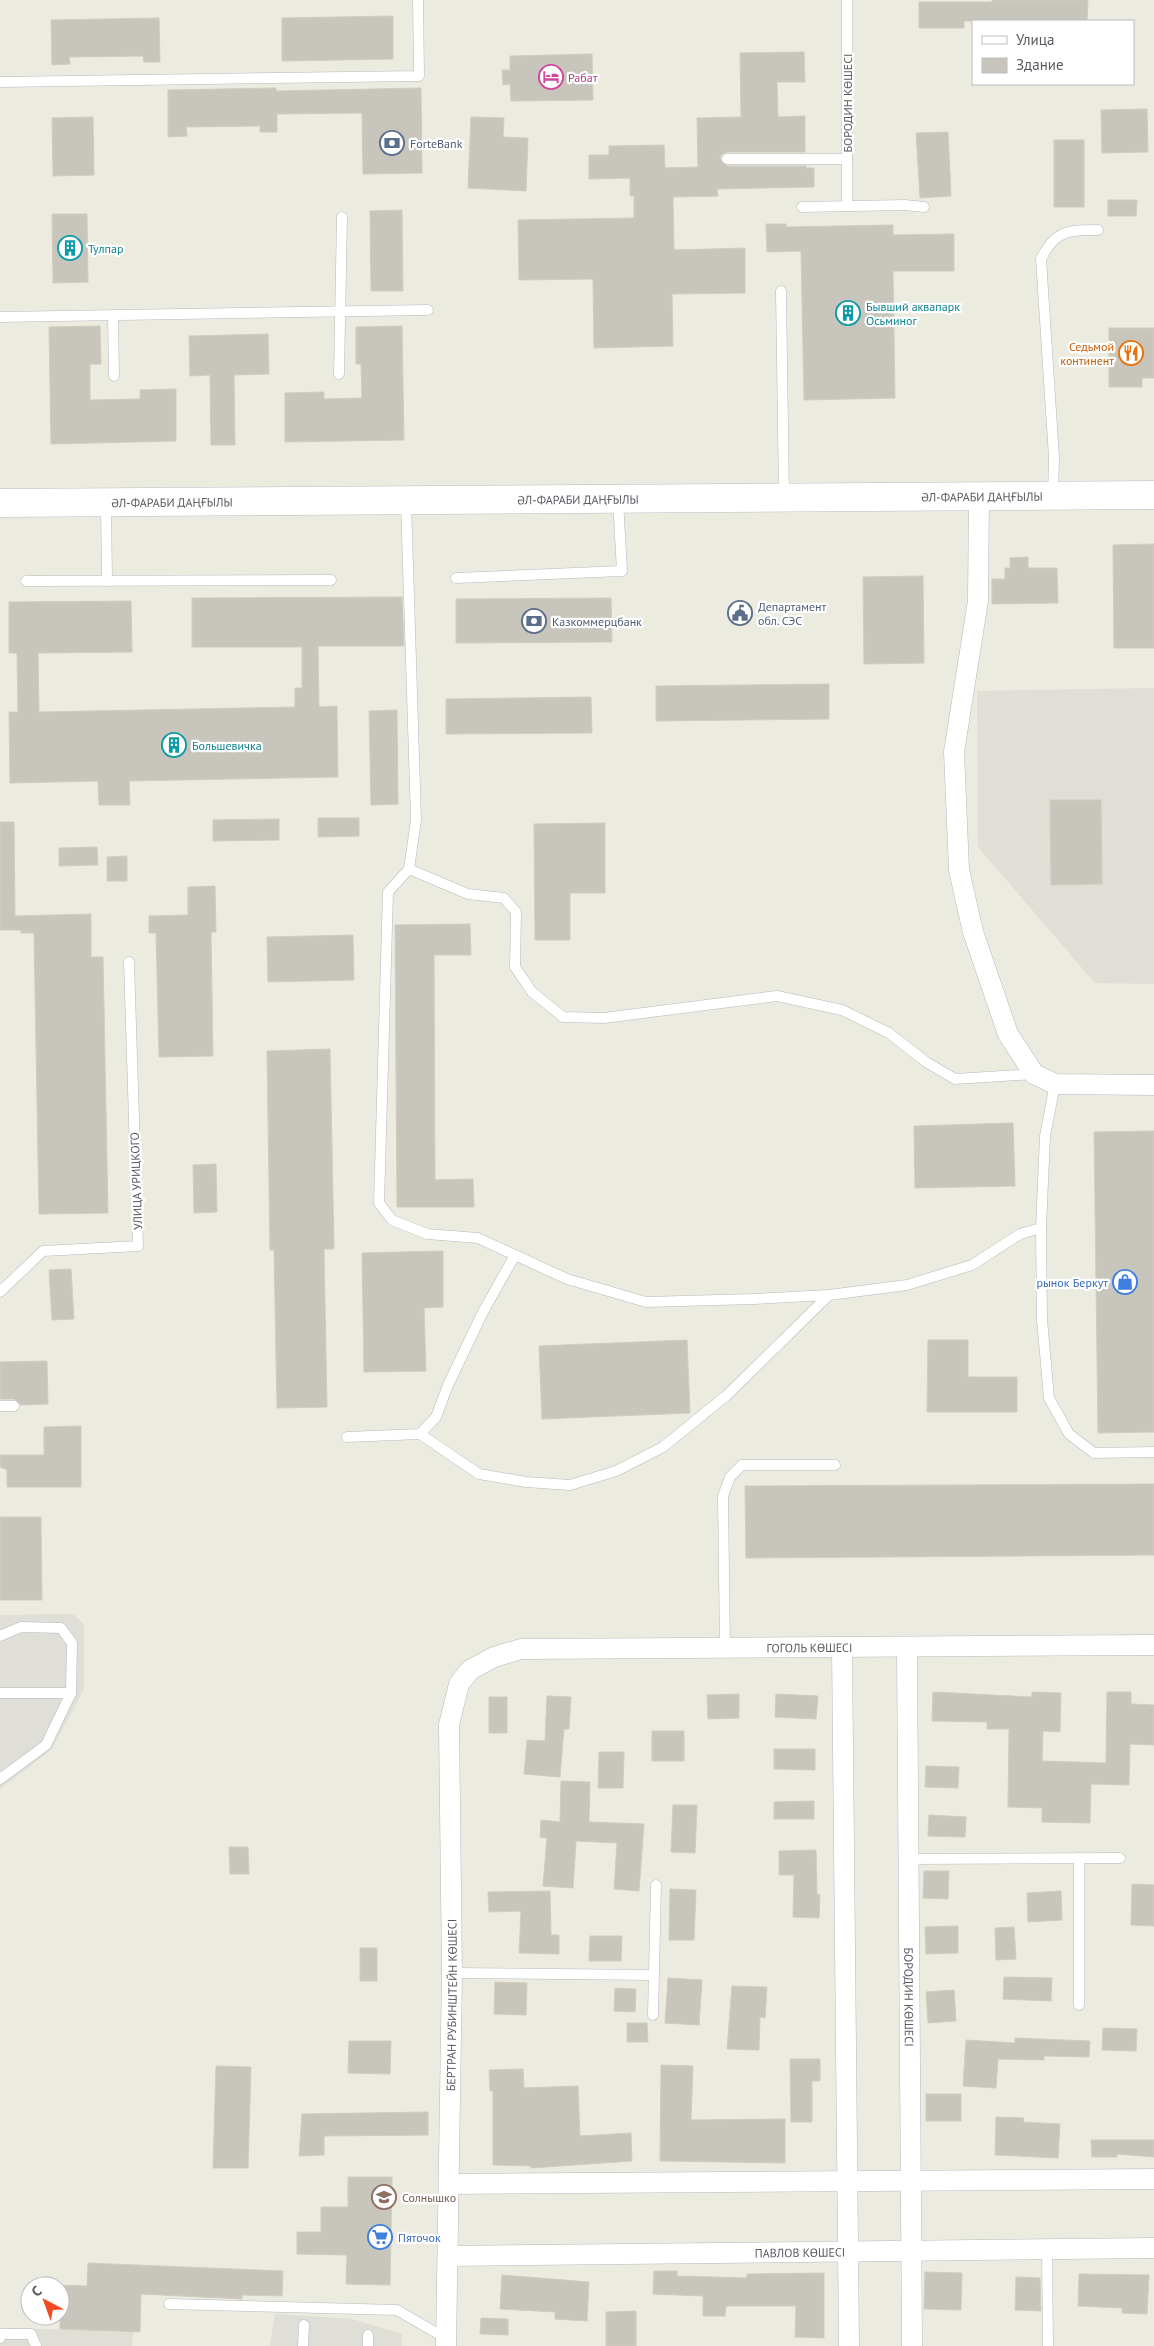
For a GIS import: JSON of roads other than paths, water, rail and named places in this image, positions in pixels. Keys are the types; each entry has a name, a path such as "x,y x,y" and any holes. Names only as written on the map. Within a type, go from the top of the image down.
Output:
{"main road":[{"name":"ӘЛ-ФАРАБИ ДАҢҒЫЛЫ","path":"0,503 106,504 1154,495"}],"street":[{"path":"979,496 978,601 954,752 959,870 973,932 992,992 1008,1034 1034,1074 1054,1084 1154,1085"},
{"name":"ГОГОЛЬ КӨШЕСІ","path":"470,1670 494,1657 521,1649 1154,1646"},
{"path":"842,1648 849,2346"},
{"name":"БОРОДИН КӨШЕСІ","path":"907,1648 912,2346"},
{"name":"БЕРТРАН РУБИНШТЕЙН КӨШЕСІ","path":"446,2342 452,1973 449,1725 459,1684 470,1670"},
{"path":"449,2184 1154,2179"},
{"name":"ПАВЛОВ КӨШЕСІ","path":"448,2256 1154,2248"}],"lane":[{"path":"0,82 419,76 418,0"},
{"name":"БОРОДИН КӨШЕСІ","path":"847,0 847,206"},
{"path":"727,159 847,159"},
{"path":"802,207 924,207"},
{"path":"339,374 342,217"},
{"path":"1053,496 1054,457 1041,259 1048,245 1058,236 1071,230 1098,230"},
{"path":"781,291 784,498"},
{"path":"0,317 428,310"},
{"path":"113,315 114,376"},
{"path":"456,578 622,570 618,499"},
{"path":"406,501 416,820 409,869 388,892 379,1203 392,1220 428,1234 478,1238 567,1279 646,1302 754,1299 829,1294 917,1282 972,1265 1020,1234 1041,1228"},
{"path":"106,504 107,581"},
{"path":"26,581 331,580"},
{"path":"409,869 468,894 504,898 516,912 515,967 532,992 563,1017 604,1018 777,996 842,1010 888,1033 926,1062 955,1079 1034,1074"},
{"name":"УЛИЦА УРИЦКОГО","path":"0,1292 43,1251 138,1246 130,962"},
{"path":"1054,1084 1046,1136 1041,1228 1042,1319 1049,1398 1069,1434 1094,1453 1154,1452"},
{"path":"420,1434 436,1417 448,1384 483,1312 515,1255"},
{"path":"347,1437 420,1434 479,1474 526,1482 570,1485 616,1471 663,1447 727,1395 829,1294"},
{"path":"0,1406 14,1406"},
{"path":"725,1649 723,1496 730,1477 742,1464 835,1465"},
{"path":"0,1636 21,1626 61,1628 72,1643 70,1693 46,1745 0,1779"},
{"path":"0,1693 70,1693"},
{"path":"0,1768 15,1768"},
{"path":"1079,1858 1079,2005"},
{"path":"909,1859 1120,1858"},
{"path":"653,2015 656,1885"},
{"path":"452,1973 654,1975"},
{"path":"1047,2250 1048,2346"},
{"path":"169,2304 397,2310 446,2342"},
{"path":"303,2346 304,2325"},
{"path":"0,2338 2,2334 31,2334 36,2346"},
{"path":"368,2335 368,2346"}],"place":[{"name":"Рабат","path":"551,77"},
{"name":"ForteBank","path":"392,143"},
{"name":"Тулпар","path":"70,248"},
{"name":"Бывший аквапарк Осьминог","path":"848,313"},
{"name":"Седьмой континент","path":"1131,353"},
{"name":"Департамент обл. СЭС","path":"740,613"},
{"name":"Казкоммерцбанк","path":"534,621"},
{"name":"Большевичка","path":"174,745"},
{"name":"рынок Беркут","path":"1125,1282"},
{"name":"Солнышко","path":"384,2197"},
{"name":"Пяточок","path":"380,2237"}]}
